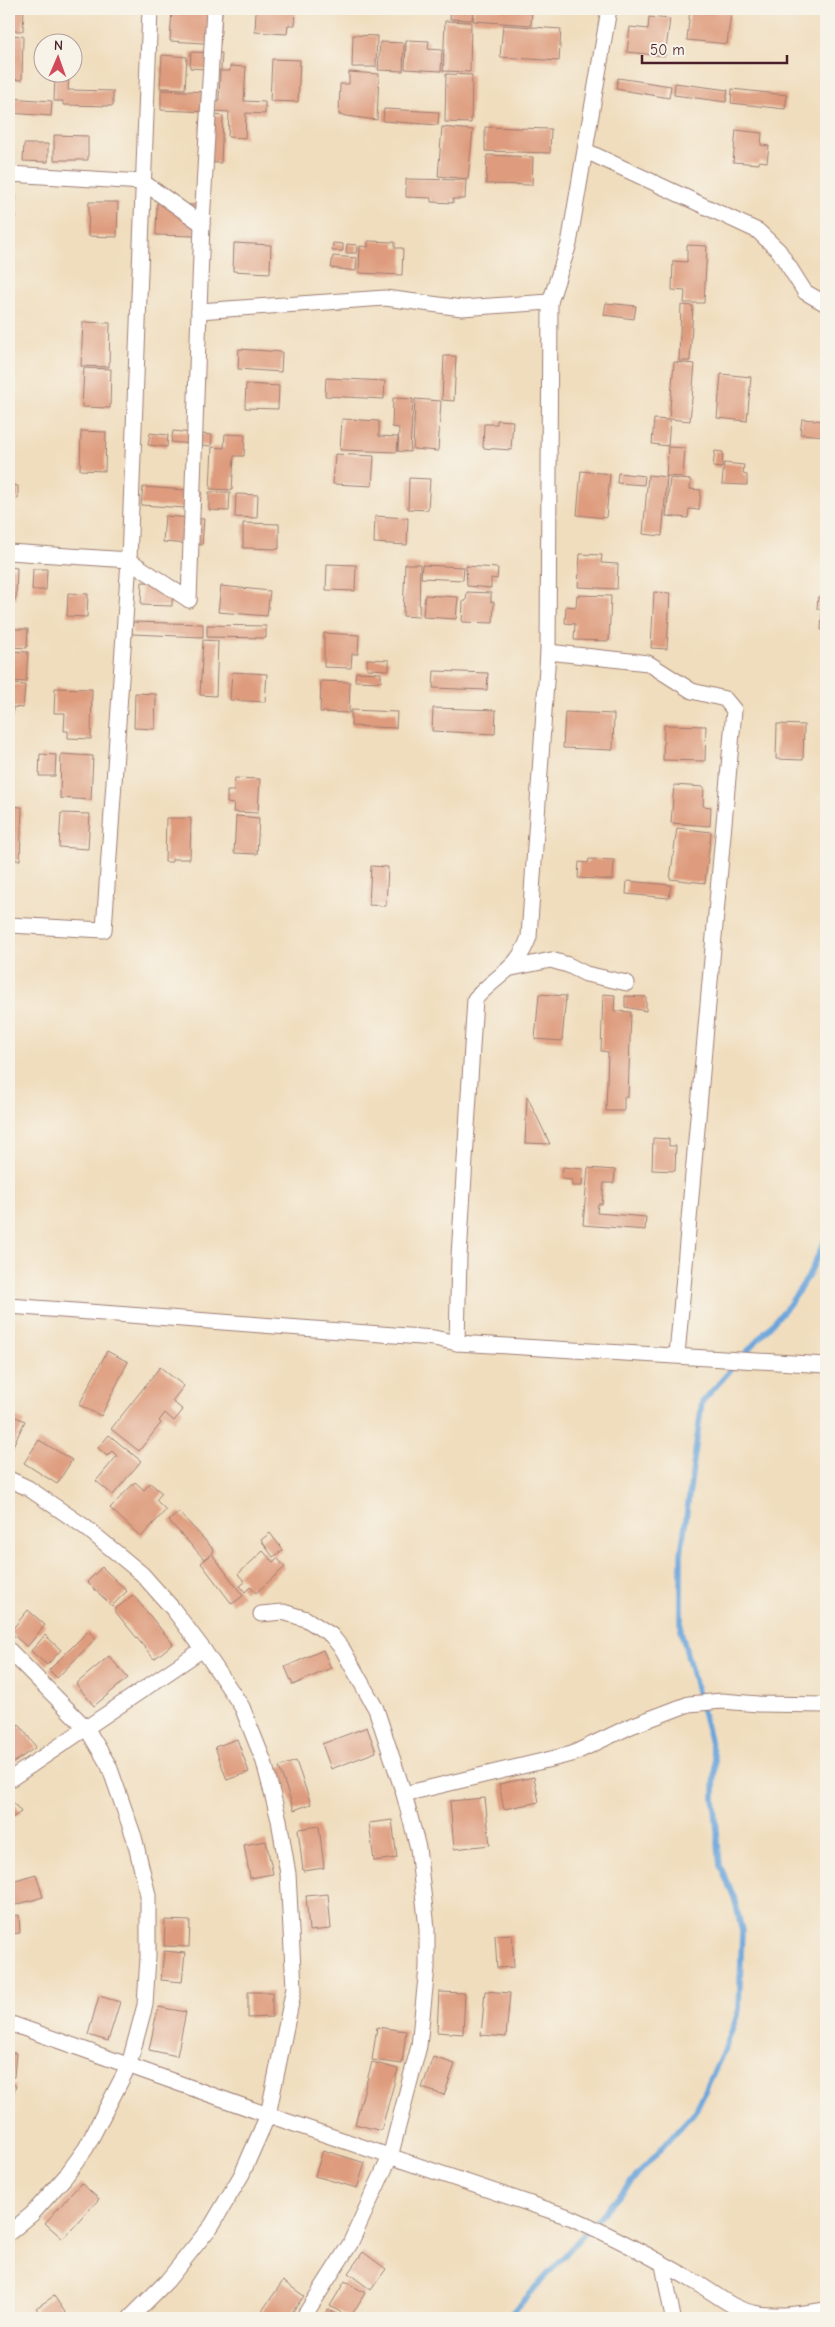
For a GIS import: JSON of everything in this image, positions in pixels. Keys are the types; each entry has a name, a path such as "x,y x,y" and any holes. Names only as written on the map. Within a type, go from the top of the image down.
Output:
{"street":[{"path":"9,925 104,930 129,560 150,9"},
{"path":"9,552 129,560 189,600 202,224 214,9"},
{"path":"457,1343 459,1256 475,999 490,982 512,968 523,955 529,937 548,652 550,302 569,244 609,9"},
{"path":"586,151 758,231 779,251 805,292 826,304"},
{"path":"9,174 143,182 202,224"},
{"path":"199,312 385,298 462,308 550,302"},
{"path":"548,652 648,663 692,691 725,699 734,710 677,1355"},
{"path":"512,968 551,960 568,965 586,974 627,984"},
{"path":"9,1306 434,1338 457,1343 826,1365"},
{"path":"9,1479 28,1488 85,1527 142,1574 173,1609 203,1650 242,1707 264,1762 280,1820 288,1874 294,1988 268,2115 242,2174 212,2224 167,2281 130,2318"},
{"path":"261,1614 282,1612 306,1619 331,1635 343,1650 376,1709 404,1794 418,1848 427,1928 427,1968 419,2046 390,2157 350,2244 303,2318"},
{"path":"9,1650 87,1729 109,1766 134,1837 148,1895 148,1958 145,2005 129,2065 86,2148 65,2177 32,2214 9,2233"},
{"path":"9,1780 203,1650"},
{"path":"404,1794 572,1754 630,1726 688,1704 722,1701 758,1704 826,1704"},
{"path":"9,2023 268,2115 572,2218 612,2236 698,2284 723,2302 754,2313 786,2315 826,2310"},
{"path":"663,2265 673,2318"}],"building":[{"path":"9,9 24,9 23,31 9,31"},
{"path":"172,9 222,12 220,44 170,41"},
{"path":"272,9 296,9 295,25 288,25 287,34 255,32 256,10 272,11"},
{"path":"451,9 473,9 472,20 450,19"},
{"path":"474,9 532,9 531,25 473,21"},
{"path":"690,9 731,13 727,44 687,40"},
{"path":"649,17 670,19 665,56 627,52 630,27 648,29"},
{"path":"445,21 471,22 470,72 443,71"},
{"path":"503,25 561,29 559,61 500,57"},
{"path":"9,35 23,36 22,80 9,79"},
{"path":"353,35 377,36 376,67 352,67"},
{"path":"406,40 429,41 428,49 442,50 441,71 405,69"},
{"path":"380,42 404,43 403,71 378,70"},
{"path":"191,52 222,53 221,70 190,68"},
{"path":"162,55 187,57 185,89 160,88"},
{"path":"272,59 300,60 298,102 270,101"},
{"path":"230,66 246,67 244,101 265,102 265,114 246,113 245,138 228,137 229,112 215,111 215,100 219,100 220,71 230,71"},
{"path":"349,72 379,74 377,120 339,115 340,84 349,84"},
{"path":"446,74 472,75 471,123 445,122"},
{"path":"618,78 671,86 669,98 616,89"},
{"path":"55,82 68,82 68,90 113,91 113,106 63,105 63,101 54,101"},
{"path":"675,83 728,90 726,102 674,95"},
{"path":"9,86 15,86 15,97 9,97"},
{"path":"732,89 787,95 785,109 731,103"},
{"path":"161,90 210,92 209,112 161,110"},
{"path":"9,98 52,101 51,116 9,113"},
{"path":"384,109 439,112 438,125 383,121"},
{"path":"201,114 223,116 221,163 198,162"},
{"path":"442,127 473,130 468,179 438,176"},
{"path":"485,127 551,129 550,153 485,151"},
{"path":"736,130 762,133 761,145 769,146 767,162 759,161 759,164 733,162"},
{"path":"54,135 88,136 88,160 54,160"},
{"path":"24,144 48,144 48,162 23,161"},
{"path":"487,155 533,157 532,185 486,184"},
{"path":"406,179 466,180 465,199 453,199 453,203 431,202 431,198 406,197"},
{"path":"9,195 16,195 15,219 9,218"},
{"path":"89,202 118,202 117,237 88,236"},
{"path":"157,203 196,205 195,236 156,235"},
{"path":"368,241 395,242 395,248 403,248 402,275 359,273 360,246 368,247"},
{"path":"234,243 271,245 270,273 233,271"},
{"path":"333,243 343,244 343,251 332,251"},
{"path":"347,244 357,245 356,253 346,253"},
{"path":"687,245 707,246 704,303 684,303 685,291 672,290 673,261 687,262"},
{"path":"333,256 357,258 356,271 331,268"},
{"path":"606,303 636,306 634,319 604,315"},
{"path":"681,305 693,306 690,361 679,361"},
{"path":"83,322 110,323 109,367 81,366"},
{"path":"239,349 282,352 281,372 238,369"},
{"path":"444,356 456,356 454,401 442,400"},
{"path":"674,362 695,364 690,421 669,419"},
{"path":"84,368 111,369 110,408 82,407"},
{"path":"721,374 751,377 747,421 717,418"},
{"path":"326,378 385,381 384,399 325,396"},
{"path":"246,384 279,386 278,409 245,408"},
{"path":"393,398 413,399 410,452 398,451 399,428 392,427"},
{"path":"415,399 441,401 438,451 413,449"},
{"path":"342,419 379,421 379,436 398,437 397,452 340,450"},
{"path":"654,419 670,420 668,446 652,444"},
{"path":"802,419 826,421 826,436 800,434"},
{"path":"497,420 513,421 511,450 483,448 484,424 497,424"},
{"path":"81,431 106,432 105,471 80,470"},
{"path":"173,431 212,435 211,446 171,442"},
{"path":"150,433 168,435 167,447 148,445"},
{"path":"225,434 245,435 244,456 234,456 232,490 210,489 212,447 224,448"},
{"path":"668,447 685,448 683,477 666,476"},
{"path":"715,451 723,452 722,468 713,467"},
{"path":"335,454 374,456 372,486 333,484"},
{"path":"724,463 744,465 743,474 747,475 747,485 722,484"},
{"path":"581,471 610,474 606,518 577,515"},
{"path":"618,473 645,476 644,485 617,483"},
{"path":"648,475 667,477 662,536 643,534"},
{"path":"409,478 430,479 428,510 408,509"},
{"path":"670,478 691,480 690,489 701,490 699,510 689,509 688,518 666,516"},
{"path":"9,485 18,486 18,499 9,498"},
{"path":"143,487 201,491 200,509 141,505"},
{"path":"209,492 230,492 229,511 209,510"},
{"path":"236,494 258,495 257,518 235,517"},
{"path":"165,516 204,519 202,545 163,542"},
{"path":"375,516 408,518 407,545 374,543"},
{"path":"243,523 279,524 279,549 243,548"},
{"path":"580,554 602,555 601,563 618,564 617,589 578,587"},
{"path":"327,564 356,565 355,591 326,590"},
{"path":"405,564 420,564 419,617 403,616"},
{"path":"422,565 464,567 463,580 421,578"},
{"path":"466,566 498,568 497,579 491,578 491,588 467,586"},
{"path":"9,567 17,568 16,599 9,599"},
{"path":"33,569 47,569 46,590 32,590"},
{"path":"142,582 173,583 172,606 141,605"},
{"path":"221,586 270,591 267,616 218,612"},
{"path":"467,592 491,593 491,602 494,602 493,623 462,622 463,601 466,601"},
{"path":"654,592 670,593 667,649 651,648"},
{"path":"68,593 88,594 87,617 67,616"},
{"path":"425,595 458,597 456,619 423,617"},
{"path":"577,595 611,596 609,641 574,640 575,624 565,623 566,606 576,607"},
{"path":"818,597 826,597 826,610 817,609"},
{"path":"822,611 826,611 826,630 821,630"},
{"path":"133,622 203,624 203,637 132,634"},
{"path":"207,625 266,626 266,638 207,637"},
{"path":"9,629 28,629 27,648 9,647"},
{"path":"324,633 359,635 358,654 352,654 351,668 324,667"},
{"path":"203,640 218,641 216,696 200,695"},
{"path":"9,651 28,652 26,682 9,681"},
{"path":"367,659 389,660 389,670 367,669"},
{"path":"434,671 488,673 487,690 433,688"},
{"path":"232,672 267,674 265,702 230,700"},
{"path":"356,672 381,673 381,682 355,681"},
{"path":"321,681 350,682 349,713 320,712"},
{"path":"9,684 25,685 23,708 13,707 13,714 9,714"},
{"path":"55,688 92,689 91,739 68,738 68,731 64,731 65,713 54,713"},
{"path":"135,693 156,694 155,729 134,728"},
{"path":"433,708 496,710 495,734 432,731"},
{"path":"351,710 397,712 396,728 351,726"},
{"path":"565,712 614,714 613,750 563,748"},
{"path":"777,724 804,725 803,760 776,759"},
{"path":"664,725 706,726 705,761 663,760"},
{"path":"40,754 56,755 55,776 39,776"},
{"path":"61,754 93,756 91,800 60,798"},
{"path":"235,778 260,779 258,813 233,812 234,804 227,803 227,791 234,791"},
{"path":"674,785 704,787 703,806 711,807 710,826 671,823"},
{"path":"9,806 22,807 20,860 9,860"},
{"path":"61,813 90,814 88,849 59,847"},
{"path":"236,816 259,818 257,854 234,853"},
{"path":"166,818 191,818 190,859 172,859 172,862 165,862"},
{"path":"677,828 711,832 705,883 670,879"},
{"path":"589,859 614,860 613,880 578,878 579,862 588,863"},
{"path":"371,866 388,867 386,906 369,905"},
{"path":"627,881 671,885 669,898 626,894"},
{"path":"539,994 566,996 562,1041 535,1039"},
{"path":"603,994 615,995 614,1011 631,1012 628,1097 624,1097 624,1111 606,1111 608,1052 601,1051"},
{"path":"625,996 646,997 646,1011 625,1007"},
{"path":"527,1096 550,1144 525,1143"},
{"path":"653,1138 669,1139 669,1146 676,1146 675,1171 652,1170"},
{"path":"563,1167 583,1169 582,1186 572,1186 572,1180 562,1179"},
{"path":"588,1168 615,1170 614,1183 604,1183 602,1204 598,1204 597,1213 646,1217 645,1230 583,1225"},
{"path":"107,1351 128,1362 101,1416 79,1405"},
{"path":"160,1367 184,1386 172,1401 183,1410 174,1421 165,1413 159,1421 161,1423 139,1451 111,1429"},
{"path":"9,1414 25,1421 9,1454"},
{"path":"109,1435 141,1461 113,1495 96,1481 117,1456 112,1451 107,1456 98,1448"},
{"path":"39,1440 72,1460 57,1484 24,1463"},
{"path":"135,1482 144,1490 150,1483 162,1493 156,1500 166,1510 141,1537 110,1508"},
{"path":"179,1512 214,1550 212,1554 243,1596 232,1604 201,1563 211,1555 204,1559 169,1521"},
{"path":"270,1533 283,1550 273,1557 261,1540"},
{"path":"263,1551 273,1562 277,1558 285,1567 256,1593 250,1587 245,1592 240,1586 245,1582 238,1574"},
{"path":"102,1567 127,1591 112,1606 87,1582"},
{"path":"133,1595 173,1644 154,1659 114,1610"},
{"path":"28,1610 45,1625 27,1647 10,1632"},
{"path":"88,1631 96,1638 57,1678 49,1670"},
{"path":"45,1635 61,1650 47,1665 31,1651"},
{"path":"323,1650 331,1668 293,1685 285,1667"},
{"path":"109,1656 128,1678 94,1706 76,1684"},
{"path":"19,1724 36,1747 9,1766 9,1732"},
{"path":"367,1727 376,1752 331,1769 322,1744"},
{"path":"237,1739 249,1772 227,1780 215,1747"},
{"path":"296,1761 311,1804 294,1810 279,1767"},
{"path":"534,1777 539,1802 504,1809 499,1784"},
{"path":"485,1798 490,1845 454,1849 450,1801"},
{"path":"13,1802 21,1812 9,1820 9,1805"},
{"path":"392,1820 397,1858 374,1861 369,1823"},
{"path":"319,1826 324,1868 303,1871 298,1829"},
{"path":"266,1841 273,1874 250,1878 244,1845"},
{"path":"36,1874 43,1897 9,1907 9,1882"},
{"path":"328,1894 331,1929 309,1931 306,1896"},
{"path":"19,1915 20,1933 9,1934 9,1916"},
{"path":"165,1920 190,1921 189,1947 164,1946"},
{"path":"512,1934 514,1967 497,1968 495,1935"},
{"path":"164,1951 185,1953 182,1982 161,1980"},
{"path":"485,1991 510,1993 506,2037 481,2035"},
{"path":"248,1992 272,1992 272,2017 248,2018"},
{"path":"439,1992 465,1993 463,2034 437,2032"},
{"path":"99,1996 120,2002 108,2041 88,2035"},
{"path":"158,2007 186,2012 177,2056 149,2050"},
{"path":"377,2027 406,2031 402,2064 372,2060"},
{"path":"9,2053 16,2053 14,2077 9,2077"},
{"path":"433,2057 455,2064 444,2095 422,2088"},
{"path":"372,2062 398,2069 381,2131 355,2124"},
{"path":"9,2083 16,2086 9,2104"},
{"path":"323,2150 365,2163 357,2188 315,2176"},
{"path":"81,2183 99,2199 63,2239 45,2223"},
{"path":"363,2252 386,2269 371,2290 348,2273"},
{"path":"283,2281 304,2296 288,2318 257,2318"},
{"path":"345,2281 365,2293 350,2318 330,2306"},
{"path":"54,2296 69,2318 43,2318 36,2308"},
{"path":"328,2309 342,2318 322,2318"}],"waterway":[{"path":"508,2318 696,2110 727,2044 739,2010 742,1931 734,1897 720,1866 714,1797 715,1759 681,1631 681,1554 702,1402 788,1306 808,1277 826,1238"}]}
